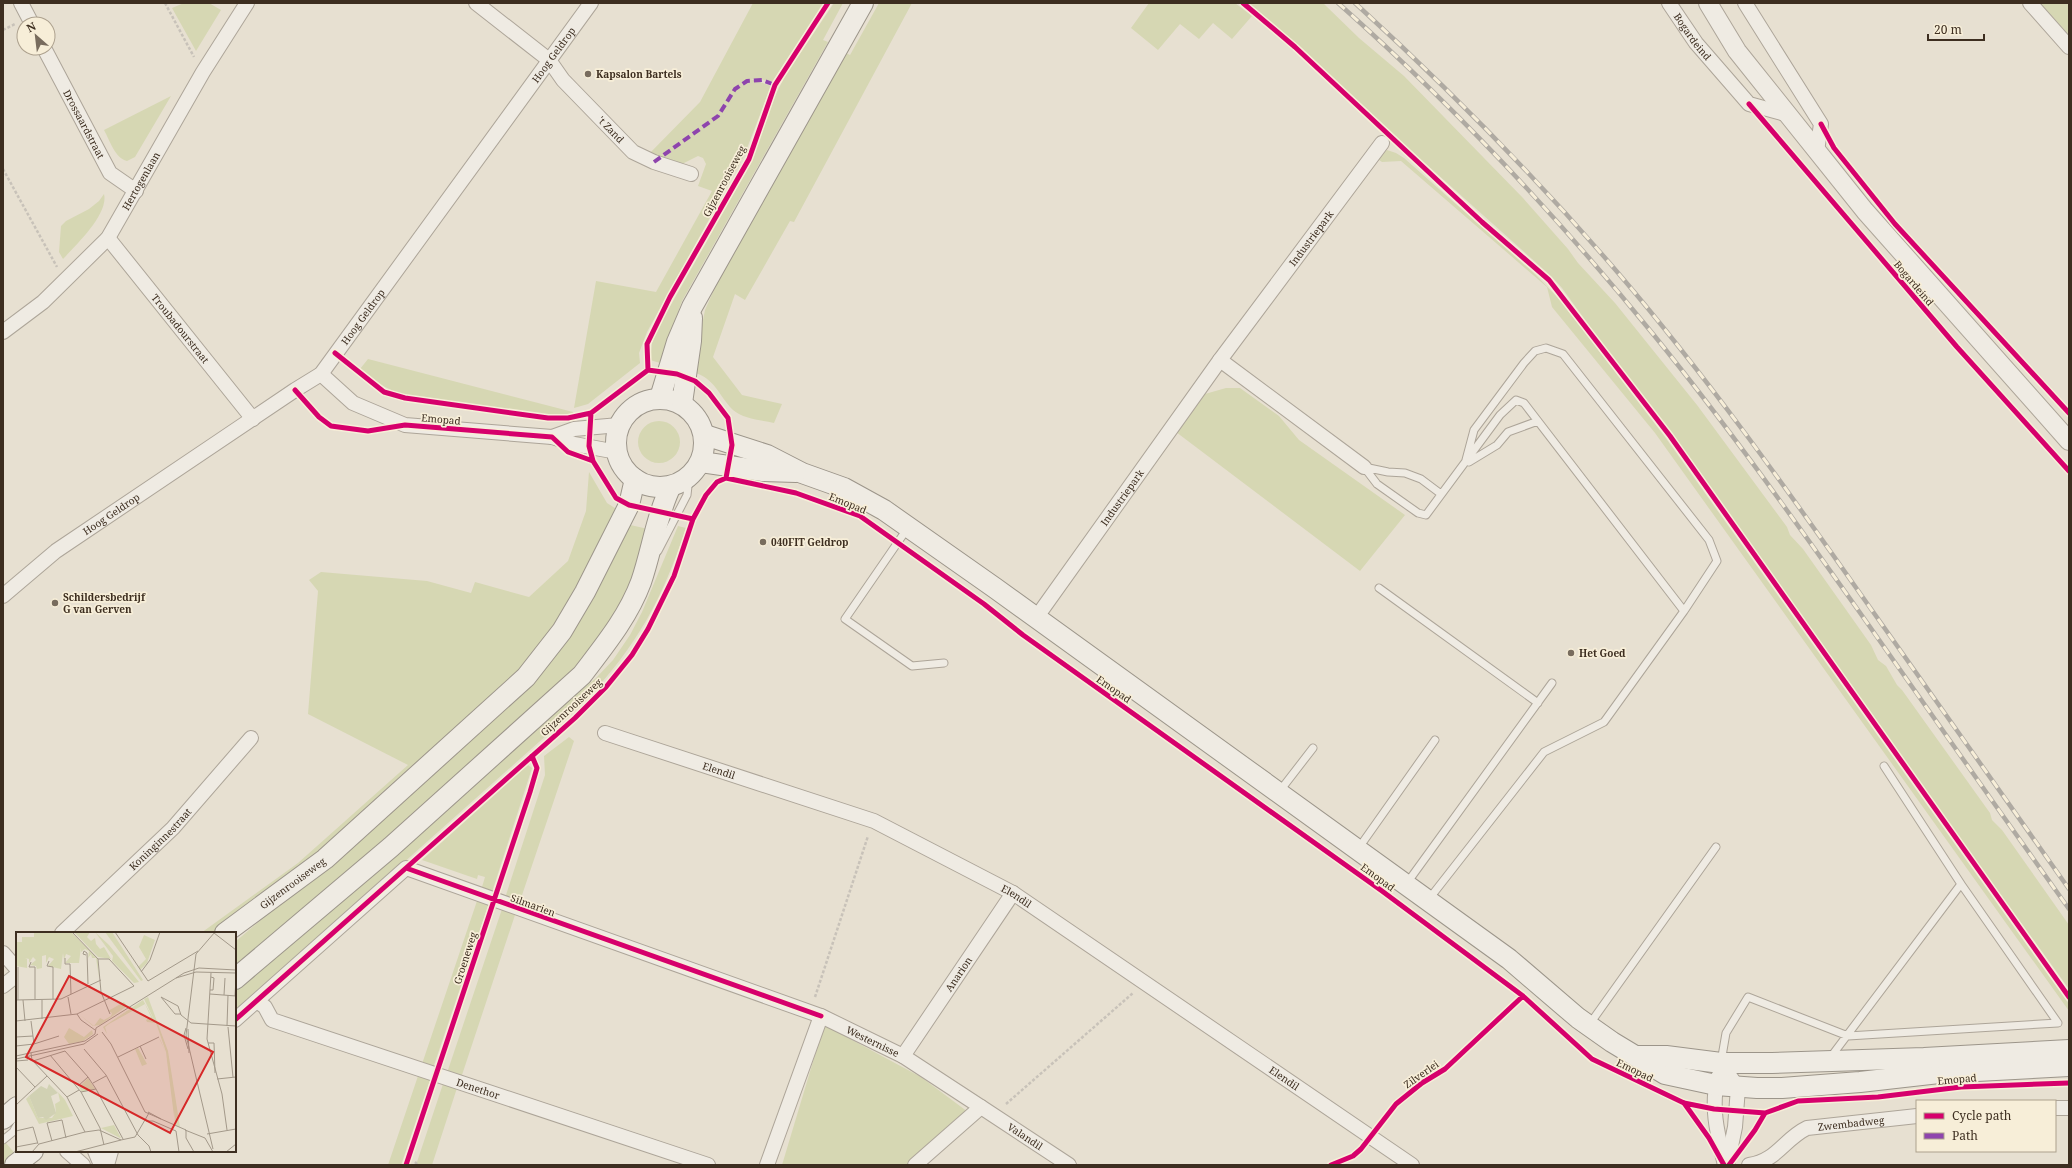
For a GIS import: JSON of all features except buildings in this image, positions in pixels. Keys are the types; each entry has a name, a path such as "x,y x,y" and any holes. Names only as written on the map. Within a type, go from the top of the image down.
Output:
{"main road":[{"path":"660,398 677,342 692,307 863,3"},
{"path":"682,403 691,341 692,307"},
{"path":"660,398 682,403 694,413 702,426 705,435 705,449 701,462 680,482 652,486 635,479 626,470 617,452 616,440 619,425 632,409 645,401 660,398"},
{"name":"Emopad","path":"705,435 767,455 802,472 844,488 884,510 1509,959 1588,1026 1665,1074 1738,1088 1790,1087 1860,1082 1939,1073 2069,1066"},
{"name":"Emopad","path":"701,462 763,471 802,472"},
{"name":"Gijzenrooiseweg","path":"226,932 325,859 526,677 562,631 586,592 629,505 635,479"},
{"name":"Gijzenrooiseweg","path":"236,978 391,847 582,675 607,642 626,612 640,582 660,512 680,482"},
{"name":"Emopad","path":"1637,1056 1666,1056 1721,1063 1924,1058 2069,1050"},
{"path":"3,1120 16,1109"},
{"path":"15,1165 32,1152"}],"street":[{"path":"21,3 28,16"},
{"name":"Hertogenlaan","path":"3,332 43,302 108,238 203,72 247,3"},
{"name":"'t Zand","path":"476,3 549,60 563,80 634,152 654,162 691,174"},
{"name":"Hoog Geldrop","path":"3,596 56,551 321,374 591,3"},
{"name":"Bogardeind","path":"1669,3 1696,43 1749,104 1789,115"},
{"name":"Bogardeind","path":"1708,3 1737,50 1865,211 2069,441"},
{"path":"1745,3 1821,124 1817,151"},
{"path":"2030,3 2069,47"},
{"name":"Drossaardstraat","path":"48,56 110,173 136,191"},
{"name":"Industriepark","path":"1036,618 1220,360 1382,144"},
{"name":"Troubadourstraat","path":"108,238 254,419"},
{"path":"1220,360 1364,467"},
{"name":"Emopad","path":"321,374 353,404 405,425 552,437 574,444 617,452"},
{"name":"Emopad","path":"552,437 574,429 619,425"},
{"name":"Elendil","path":"605,732 874,821 1013,893 1412,1165"},
{"name":"Koninginnestraat","path":"63,932 173,828 251,738"},
{"name":"Silmarien","path":"257,1001 406,868 816,1014"},
{"name":"Anarion","path":"904,1056 1013,893"},
{"path":"3,953 16,968"},
{"path":"3,986 16,976"},
{"path":"236,1019 257,1001"},
{"name":"Denethor","path":"257,1001 264,1007 272,1020 708,1165"},
{"path":"767,1165 816,1014"},
{"name":"Westernisse","path":"816,1014 904,1056 987,1111"},
{"path":"1721,1063 1716,1085 1716,1126 1726,1165"},
{"path":"1721,1063 1738,1088 1735,1127 1726,1165"},
{"path":"2056,1108 2069,1108"},
{"path":"915,1165 987,1111"},
{"name":"Valandil","path":"987,1111 1069,1165"},
{"name":"Zwembadweg","path":"1750,1165 1768,1160 1795,1136 1807,1128 1916,1116"},
{"path":"67,1152 83,1165"},
{"path":"95,1152 101,1165"},
{"path":"107,1165 111,1152"}],"lane":[{"path":"1428,901 1544,752 1604,722 1684,611 1717,561 1709,540 1563,354 1546,348 1536,351 1524,363 1474,430 1465,464"},
{"path":"1364,467 1377,484 1418,513 1426,515 1500,415 1516,400 1524,403 1684,611"},
{"path":"1465,464 1497,444 1508,432 1538,421"},
{"path":"1364,467 1388,472 1406,473 1421,479 1441,494"},
{"path":"908,527 845,620 912,666 944,663"},
{"path":"1379,588 1538,702"},
{"path":"1405,885 1552,683"},
{"path":"1357,850 1435,740"},
{"path":"1278,793 1313,748"},
{"path":"1721,1063 1726,1033 1748,996 1848,1036 2058,1022 1961,884 1884,766"},
{"path":"1588,1026 1716,848"},
{"path":"1828,1061 1961,884"},
{"path":"3,1140 13,1132 16,1127"}],"path":[{"path":"165,3 203,72"},
{"path":"3,169 65,282"},
{"path":"816,1014 874,821"},
{"path":"987,1111 1146,983"},
{"path":"415,1162 418,1165"}],"green space":[{"path":"184,3 209,3 221,10 196,51 172,8"},
{"path":"753,3 824,3 772,82 760,79 751,79 771,86 744,156 647,332 639,353 640,363 588,404 574,408 596,281 656,292 712,191 698,186 706,164 703,158 698,156 680,165 648,155 700,102"},
{"path":"834,3 843,3 823,40 828,42 682,301 660,363 650,360 652,343 659,326 750,165 775,96 785,76"},
{"path":"879,3 912,3 794,222 790,221 745,300 735,294 713,357 742,395 782,404 774,423 747,417 733,410 712,383 701,375 693,372 705,310 717,283 846,53 850,55"},
{"path":"1149,3 1235,3 1252,16 1232,39 1213,23 1199,39 1180,24 1158,50 1131,28"},
{"path":"1246,3 1323,3 1359,38 1404,76 1523,198 1568,249 1578,263 1615,303 1697,405 1787,527 1790,535 1803,549 1871,645 1878,660 1886,666 1897,685 1990,813 1992,820 2002,830 2069,925 2069,989 1562,288 1551,276"},
{"path":"2040,3 2069,3 2069,35"},
{"path":"171,96 135,157 127,161 119,156 104,130"},
{"path":"1387,150 1404,158 1536,275 1559,299 1665,437 2069,1004 2069,1011 1655,433 1552,307 1547,287 1401,161 1382,162 1376,158"},
{"path":"104,194 102,211 97,220 83,238 63,259 59,252 61,226 66,221 89,209 99,201"},
{"path":"368,359 573,412 574,415 543,415 400,394 383,386 360,369"},
{"path":"1226,388 1240,388 1279,416 1299,440 1405,515 1360,571 1176,432 1205,394"},
{"path":"655,421 663,421 671,424 677,430 680,442 677,454 671,460 663,463 655,463 647,460 641,454 638,446 638,438 641,430 647,424"},
{"path":"589,472 607,503 618,510 545,646 312,862 215,932 202,932 298,863 408,765 308,714 318,591 309,580 321,572 427,581 471,593 475,582 529,597 568,561 586,511"},
{"path":"626,524 648,529 640,561 622,605 596,649 236,973 236,941 367,829 511,701"},
{"path":"678,526 686,528 667,578 646,621 619,661 585,701 236,1012 236,987 492,763 596,678 613,660 630,635 642,612"},
{"path":"569,737 574,741 519,904 505,898 545,775 544,756"},
{"path":"528,765 532,768 492,892 482,887 485,877 478,875 477,879 422,860"},
{"path":"478,898 489,903 433,1068 422,1064"},
{"path":"502,909 515,915 461,1078 447,1073"},
{"path":"824,1025 921,1077 968,1112 909,1165 782,1165"},
{"path":"418,1076 430,1080 401,1165 388,1165"},
{"path":"443,1084 457,1088 432,1165 416,1165"},
{"path":"6,1143 17,1156 3,1165 3,1145"}],"railway":[{"path":"1338,3 1422,81 1502,162 1617,290 1653,334 1734,438 1786,509 2069,909"},
{"path":"1355,3 1458,101 1524,168 1588,238 1652,313 1715,393 1835,557 2069,889"}],"marked path":[{"path":"654,162 718,116 735,89 747,81 762,80 775,85"}],"cycle path":[{"path":"648,370 647,344 670,297 749,159 775,85 828,3"},
{"path":"1243,3 1295,47 1482,222 1549,280 1670,436 2069,997"},
{"path":"1749,104 1957,347 2069,471"},
{"path":"1821,124 1834,148 1895,224 2069,413"},
{"path":"335,353 384,392 405,398 548,418 568,418 591,413"},
{"path":"693,519 629,505 616,498 593,461 589,446 591,413 648,370 677,374 695,381 709,393 728,418 732,445 726,478"},
{"path":"295,390 319,417 331,426 368,431 405,425 552,437 568,452 593,461"},
{"path":"406,868 575,718 606,687 632,655 648,629 674,576 693,519 706,495 717,482 726,478 796,493 860,516 984,604 1023,635 1382,891 1523,996 1592,1059 1684,1103 1714,1109 1765,1113 1798,1101 1878,1097 1961,1087 2069,1083"},
{"name":"Groeneweg","path":"406,1165 530,792 537,768 532,756"},
{"path":"236,1019 406,868 821,1016"},
{"name":"Zilverlei","path":"1331,1165 1353,1156 1361,1149 1396,1104 1422,1083 1445,1069 1523,996"},
{"path":"1684,1103 1709,1138 1724,1165"},
{"path":"1729,1165 1755,1130 1765,1113"}],"place":[{"name":"Kapsalon Bartels","path":"588,74"},
{"name":"040FIT Geldrop","path":"763,542"},
{"name":"Schildersbedrijf G van Gerven","path":"55,603"},
{"name":"Het Goed","path":"1571,653"}]}
